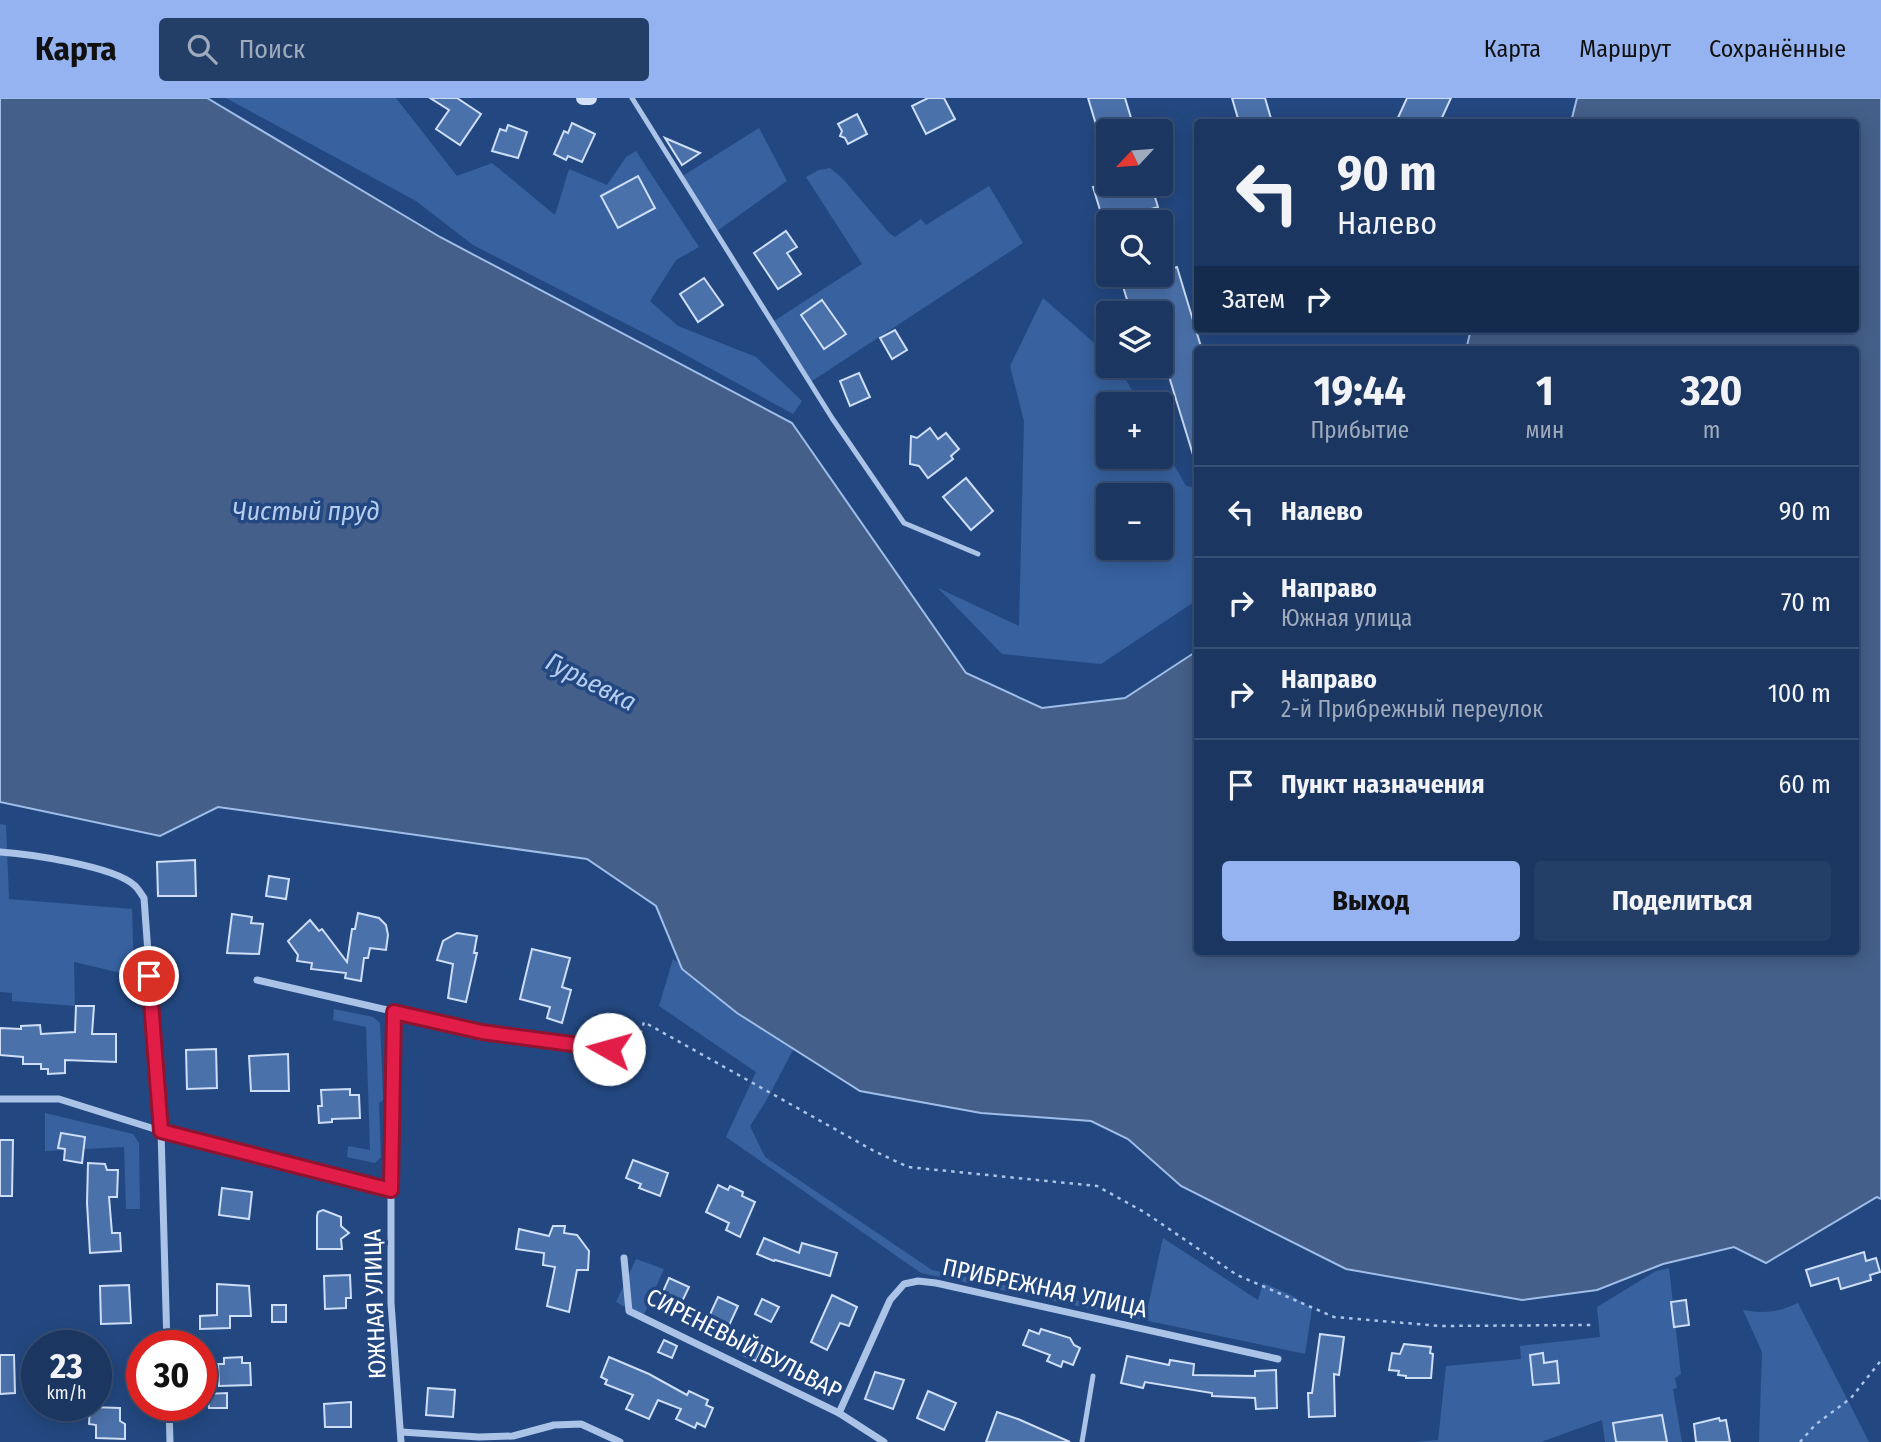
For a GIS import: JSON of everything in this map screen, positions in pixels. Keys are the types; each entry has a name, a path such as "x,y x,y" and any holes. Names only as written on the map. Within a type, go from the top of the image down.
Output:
{"main road":[{"path":"583,98 590,98"}],"street":[{"path":"0,852 37,855 112,873 133,884 144,898 161,1131 167,1330"},
{"path":"257,980 482,1032 635,1052"},
{"name":"ЮЖНАЯ УЛИЦА","path":"394,1012 391,1303 401,1442"},
{"path":"0,1099 59,1099 161,1131 391,1190"},
{"name":"СИРЕНЕВЫЙ БУЛЬВАР","path":"624,1258 629,1311 839,1413 881,1441"},
{"name":"ПРИБРЕЖНАЯ УЛИЦА","path":"839,1413 890,1300 904,1284 918,1281 1278,1359"},
{"path":"169,1421 170,1442"},
{"path":"401,1432 479,1437 513,1436 554,1425 580,1424 620,1442"}],"lane":[{"path":"632,98 832,418 904,523 978,554"},
{"path":"1082,1442 1093,1376"}],"path":[{"path":"635,1052 644,1022 874,1151 908,1167 1097,1186 1144,1212 1237,1275 1334,1317 1440,1326 1591,1325"},
{"path":"1800,1442 1815,1425 1851,1398 1881,1357"}],"shaded area":[{"path":"226,98 396,98 457,176 492,163 555,215 569,169 607,185 626,157 636,151 699,247 676,260 650,301 678,326 756,357 802,401 793,414 675,349 473,245 416,201"},
{"path":"759,128 787,181 717,231 681,177"},
{"path":"830,168 895,237 921,219 926,225 989,186 1023,243 812,381 774,321 862,264 806,177"},
{"path":"1043,298 1096,344 1096,378 1125,378 1133,392 1096,392 1096,469 1173,469 1173,463 1186,486 1194,487 1194,602 1101,664 1002,654 938,588 1019,626 1024,421 1010,366"},
{"path":"0,824 6,825 9,899 132,909 134,976 74,962 75,1006 12,1001 12,993 0,992"},
{"path":"673,959 745,1008 799,1039 750,1126 765,1157 932,1270 1146,1315 1163,1238 1258,1300 1263,1283 1291,1295 1312,1309 1305,1354 921,1273 726,1137 756,1072 659,1006"},
{"path":"334,1009 373,1017 380,1023 383,1095 383,1100 379,1103 381,1157 375,1163 347,1157 348,1146 370,1150 366,1027 333,1020"},
{"path":"45,1113 133,1134 139,1143 140,1209 126,1209 124,1147 45,1151"},
{"path":"636,1259 664,1269 643,1317 616,1302"},
{"path":"1669,1268 1681,1374 1675,1378 1677,1388 1673,1389 1682,1442 1605,1442 1602,1420 1541,1442 1415,1442 1438,1440 1446,1366 1521,1359 1520,1346 1600,1337 1597,1307 1656,1271"},
{"path":"1798,1303 1869,1442 1759,1442 1762,1352 1743,1310 1772,1311"}],"water":[{"name":"Чистый пруд","path":"0,98 207,98 440,237 792,423 966,673 1042,708 1125,698 1194,653 1194,955 1859,955 1859,346 1467,346 1470,333 1859,333 1859,119 1572,119 1577,98 1881,98 1881,1199 1877,1197 1766,1263 1734,1247 1663,1264 1597,1290 1522,1300 1346,1269 1181,1186 1128,1139 1091,1121 981,1113 860,1091 737,1013 682,969 656,906 587,859 218,807 160,836 0,802"}],"building":[{"path":"430,98 457,98 481,114 460,145 436,129 449,110"},
{"path":"928,98 944,98 955,119 926,134 912,106"},
{"path":"1088,98 1125,98 1131,119 1096,119 1096,124"},
{"path":"1232,98 1265,98 1271,119 1238,119"},
{"path":"1407,98 1451,98 1441,119 1397,119"},
{"path":"857,114 867,134 848,144 845,138 840,136 842,131 838,124"},
{"path":"572,123 595,134 582,162 568,156 566,160 554,154 564,131 568,133"},
{"path":"508,125 527,132 518,158 492,151 500,129 506,131"},
{"path":"665,138 700,153 682,165"},
{"path":"638,176 655,208 618,228 601,196"},
{"path":"1096,186 1096,196 1155,196 1158,207 1148,210 1100,210 1093,187"},
{"path":"786,231 797,247 787,253 801,274 778,289 754,253"},
{"path":"1177,267 1194,323 1194,333 1197,333 1201,346 1194,346 1194,458 1169,378 1173,378 1173,301 1127,301 1123,287 1173,287 1173,268"},
{"path":"704,278 723,305 698,322 680,294"},
{"path":"822,300 846,334 824,349 801,315"},
{"path":"895,330 907,350 892,359 880,338"},
{"path":"859,373 870,397 850,406 840,381"},
{"path":"930,428 938,439 946,433 959,449 951,456 953,459 928,478 919,466 910,464 911,436 917,438"},
{"path":"966,478 993,511 971,530 943,497"},
{"path":"195,860 196,896 158,896 157,862"},
{"path":"269,876 289,879 286,899 266,896"},
{"path":"358,913 379,918 386,925 388,935 386,950 370,948 368,958 364,958 361,981 345,978 346,973 311,969 312,963 297,961 298,955 288,941 310,920 319,931 322,929 347,962 352,929 355,929"},
{"path":"232,914 252,917 251,923 263,924 259,954 227,953"},
{"path":"457,933 477,936 474,953 477,953 466,1002 448,998 453,964 437,960 443,941"},
{"path":"532,949 570,958 562,987 571,990 562,1023 547,1018 550,1007 520,999"},
{"path":"76,1006 94,1006 92,1034 116,1034 116,1062 65,1060 65,1073 48,1074 48,1069 41,1069 41,1064 23,1064 23,1057 0,1055 0,1028 21,1029 21,1026 40,1025 41,1034 75,1032"},
{"path":"216,1049 217,1088 187,1089 186,1050"},
{"path":"288,1054 289,1091 251,1091 249,1056"},
{"path":"350,1089 350,1095 359,1095 360,1118 332,1119 332,1122 319,1123 321,1090"},
{"path":"61,1133 85,1137 82,1163 64,1160 65,1149 58,1148"},
{"path":"0,1140 13,1140 12,1196 0,1196"},
{"path":"633,1160 668,1173 660,1196 639,1188 641,1184 626,1178"},
{"path":"88,1163 105,1164 107,1170 118,1170 117,1197 109,1197 112,1233 120,1233 121,1251 90,1253"},
{"path":"718,1185 728,1190 730,1186 755,1202 740,1237 726,1230 729,1223 706,1212"},
{"path":"222,1188 252,1192 249,1219 219,1215"},
{"path":"323,1210 341,1217 341,1226 349,1233 341,1239 342,1249 317,1249 317,1216 318,1212"},
{"path":"553,1226 565,1226 564,1233 577,1235 589,1251 588,1270 577,1270 569,1312 547,1306 555,1267 543,1265 544,1253 516,1249 519,1229 549,1236"},
{"path":"764,1238 799,1253 802,1243 837,1253 830,1276 757,1254"},
{"path":"1864,1252 1866,1261 1876,1258 1880,1272 1870,1275 1871,1280 1841,1289 1838,1278 1811,1286 1806,1270"},
{"path":"350,1275 351,1298 346,1298 346,1308 325,1309 324,1276"},
{"path":"669,1278 689,1287 677,1312 658,1303"},
{"path":"217,1284 249,1286 251,1316 230,1316 230,1328 200,1329 200,1316 217,1315"},
{"path":"129,1285 131,1323 101,1324 100,1286"},
{"path":"832,1295 857,1307 849,1326 840,1323 827,1350 811,1342"},
{"path":"718,1297 738,1306 726,1332 706,1323"},
{"path":"762,1299 779,1307 771,1322 755,1314"},
{"path":"1686,1300 1689,1325 1674,1327 1671,1302"},
{"path":"272,1305 286,1305 286,1322 272,1322"},
{"path":"1041,1329 1070,1338 1074,1345 1080,1348 1073,1365 1063,1361 1061,1367 1047,1361 1050,1355 1023,1345 1029,1330 1039,1334"},
{"path":"1320,1334 1344,1337 1339,1375 1334,1374 1335,1416 1309,1417 1308,1393 1312,1393"},
{"path":"748,1339 763,1346 756,1361 741,1354"},
{"path":"664,1340 677,1346 672,1358 658,1352"},
{"path":"1404,1344 1431,1347 1431,1378 1406,1378 1398,1375 1399,1371 1389,1370 1392,1353 1400,1354"},
{"path":"1543,1353 1544,1363 1557,1361 1559,1383 1533,1385 1530,1355"},
{"path":"0,1355 14,1355 15,1393 0,1394"},
{"path":"1127,1356 1169,1365 1170,1360 1194,1364 1193,1375 1255,1376 1255,1371 1276,1370 1277,1408 1256,1409 1255,1398 1212,1396 1212,1393 1145,1382 1143,1388 1121,1383"},
{"path":"242,1357 242,1363 250,1363 251,1385 219,1386 218,1364 224,1364 224,1358"},
{"path":"609,1357 649,1374 687,1395 689,1391 708,1400 706,1405 713,1408 705,1427 697,1423 695,1428 676,1419 681,1409 658,1400 649,1419 626,1409 633,1395 605,1384 607,1380 601,1377"},
{"path":"875,1372 904,1380 893,1409 865,1399"},
{"path":"428,1388 455,1390 453,1417 426,1415"},
{"path":"928,1391 956,1403 944,1430 917,1418"},
{"path":"227,1393 227,1408 217,1408 217,1394"},
{"path":"351,1402 351,1427 325,1427 324,1404"},
{"path":"112,1408 120,1408 120,1421 125,1424 125,1439 96,1438 96,1425 89,1424 89,1421 112,1421"},
{"path":"997,1412 1018,1419 1070,1442 986,1442"},
{"path":"1662,1415 1667,1442 1616,1442 1613,1423"},
{"path":"1719,1418 1720,1421 1726,1420 1730,1442 1696,1442 1694,1424"}],"route":[{"path":"149,976 161,1131 391,1190 394,1012 482,1032 609,1049"}],"water label":[{"name":"Гурьевка","path":"591,682"}]}
